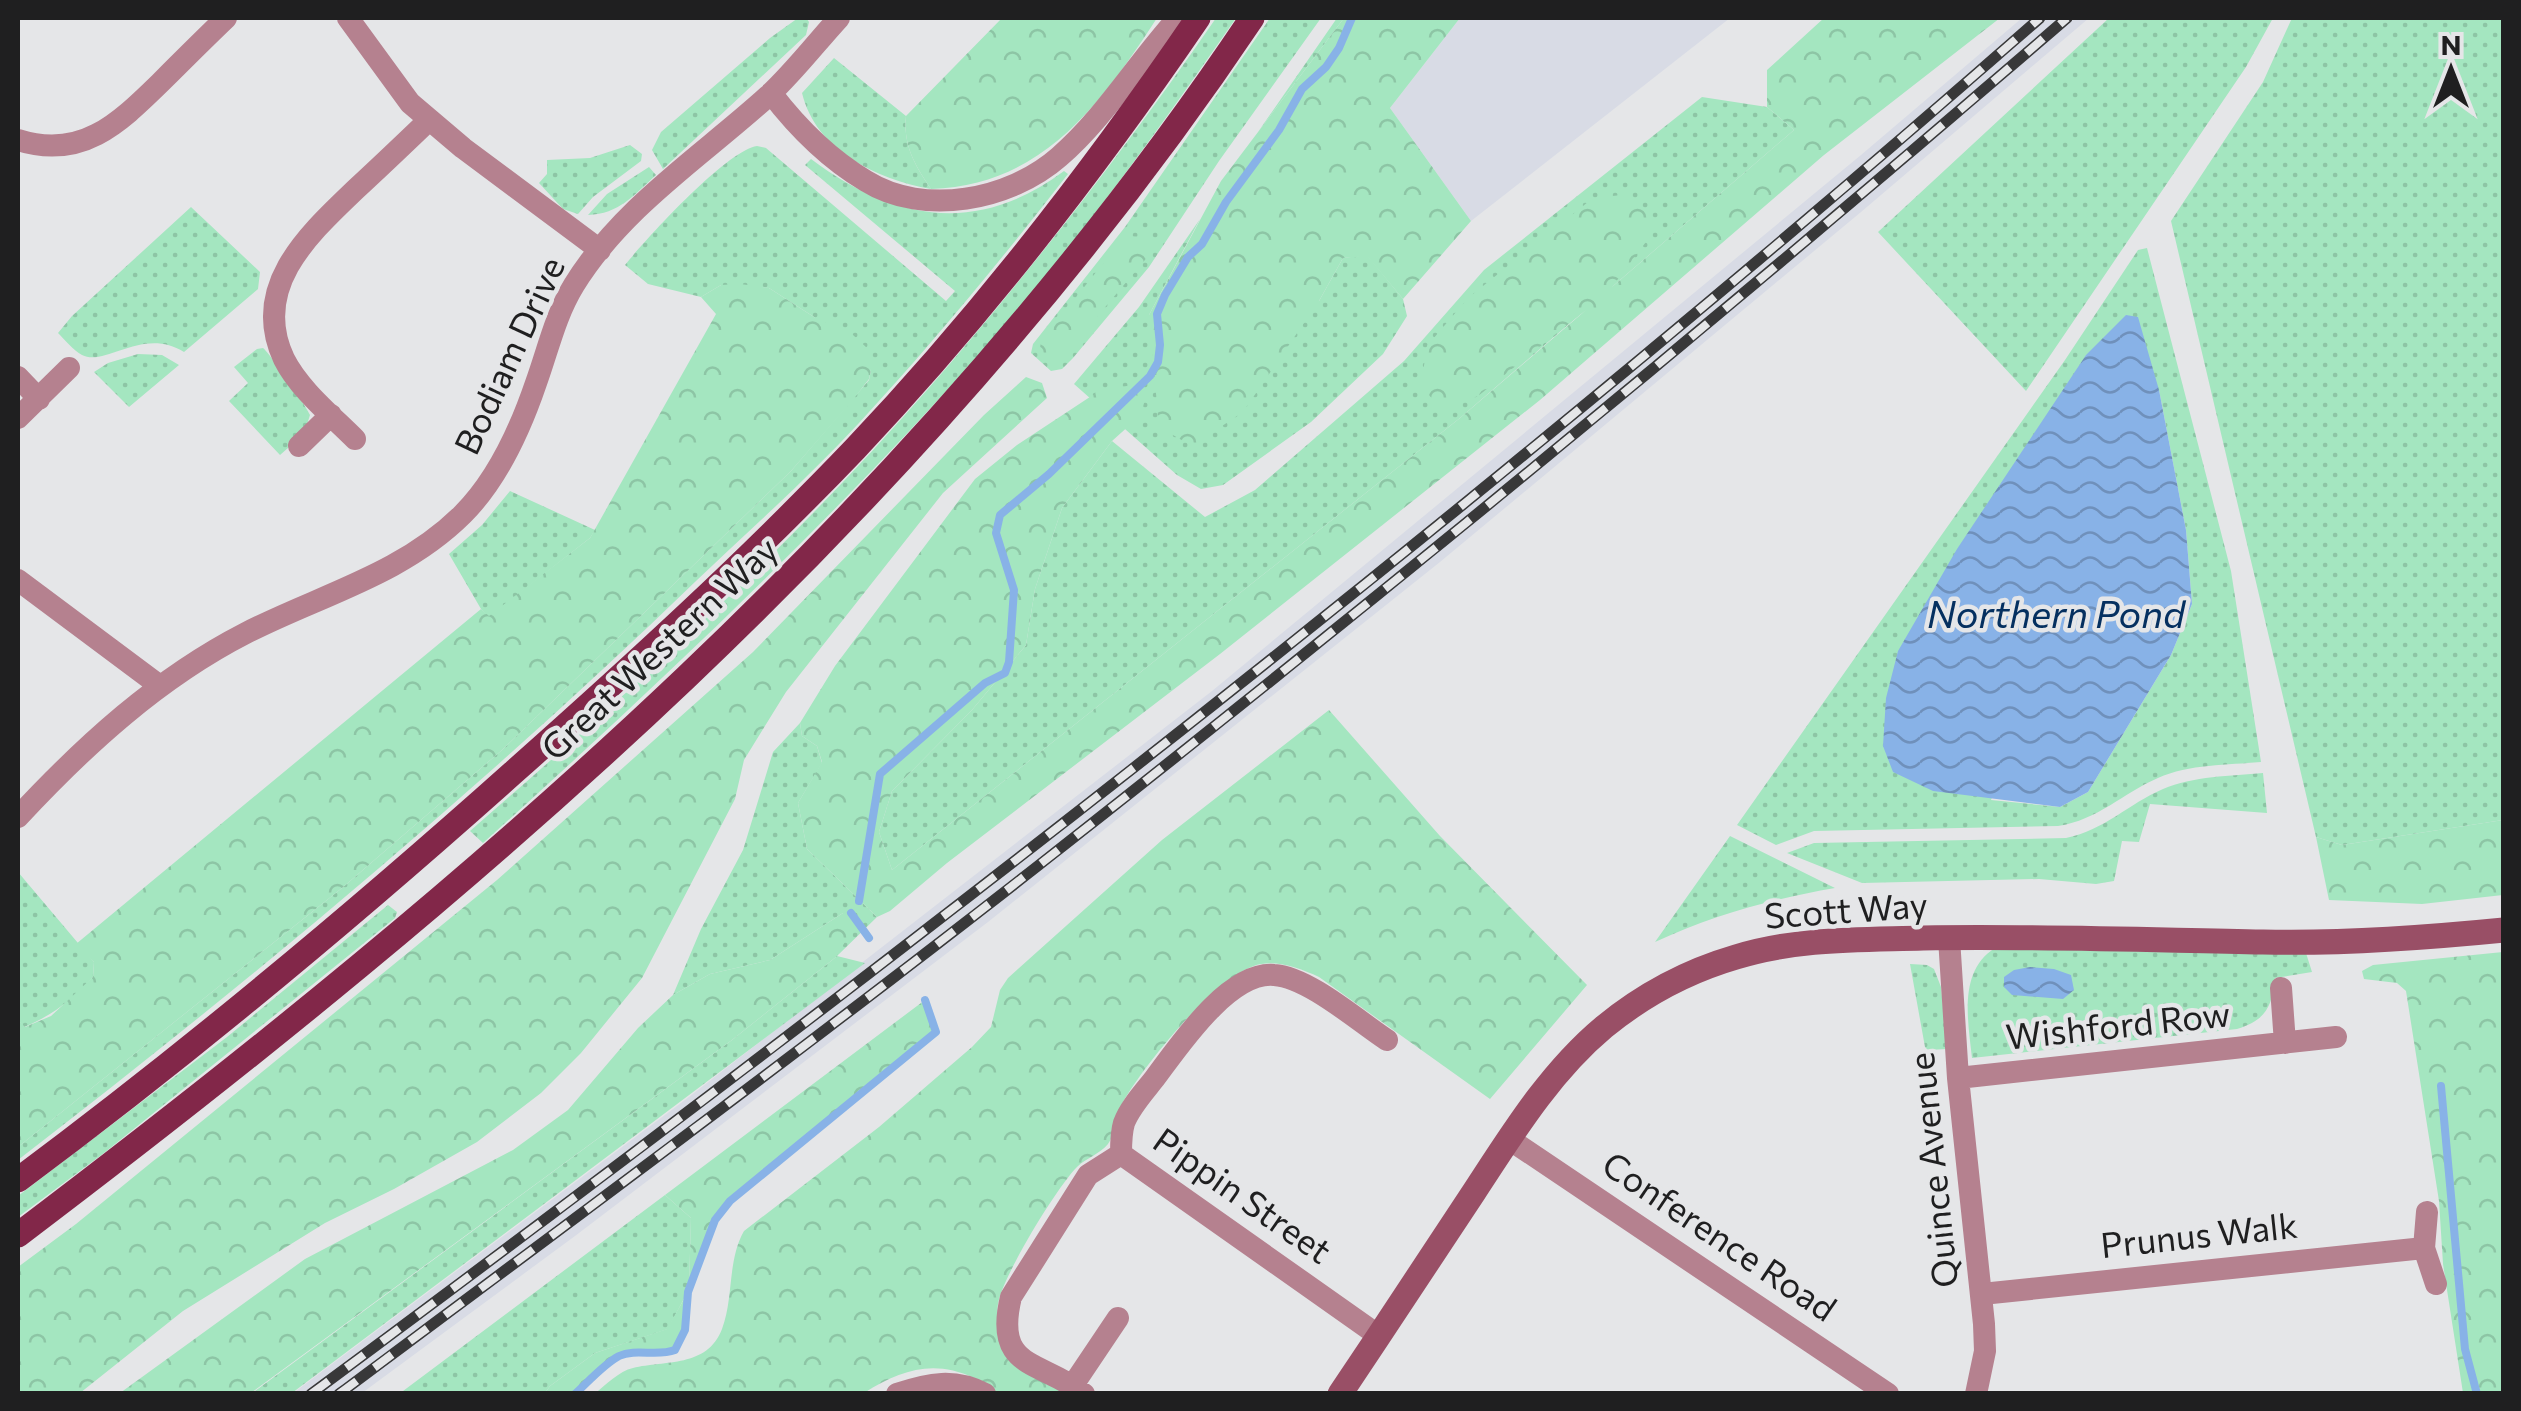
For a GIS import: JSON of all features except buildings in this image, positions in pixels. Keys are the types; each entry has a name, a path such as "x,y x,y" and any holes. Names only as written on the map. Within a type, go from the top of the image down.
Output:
{"main road":[{"name":"Great Western Way","path":"18,1180 243,1005 348,917 625,675 727,578 858,445 999,283 1115,134 1198,18"},
{"name":"Great Western Way","path":"18,1234 236,1065 431,906 671,690 812,554 944,416 1045,297 1134,184 1252,18"}],"street":[{"path":"18,140 46,146 106,132 226,18"},
{"path":"348,18 393,82 429,120 600,250"},
{"name":"Bodiam Drive","path":"18,817 103,734 160,686 247,632 376,576 410,557 465,512 506,454 574,284 616,230 770,94 840,18"},
{"path":"770,94 812,139 874,186 935,200 972,198 1026,180 1057,159 1099,115 1178,18"},
{"path":"355,440 284,360 275,328 276,291 294,253 313,231 429,120"},
{"path":"18,418 69,368"},
{"path":"18,377 39,399"},
{"path":"298,446 331,415"},
{"path":"18,580 160,686"},
{"name":"Scott Way","path":"1340,1394 1540,1095 1577,1052 1626,1010 1681,978 1736,957 1791,945 1949,938 2322,943 2504,930"},
{"name":"Quince Avenue","path":"1949,938 1958,1078 1982,1294 1985,1352 1976,1394"},
{"path":"1121,1154 1122,1129 1129,1114 1182,1042 1217,1004 1254,977 1272,974 1294,978 1388,1040"},
{"name":"Wishford Row","path":"2281,988 2285,1043"},
{"name":"Wishford Row","path":"1958,1078 2336,1038"},
{"name":"Conference Road","path":"1509,1140 1888,1394"},
{"name":"Pippin Street","path":"1118,1318 1078,1389 1022,1360 1009,1340 1011,1297 1088,1175 1121,1154 1379,1336"},
{"path":"2427,1212 2424,1248 2436,1284"},
{"name":"Prunus Walk","path":"1982,1294 2424,1248"},
{"path":"898,1394 948,1382 966,1384 985,1394"}],"shaded area":[{"path":"1460,18 1730,18 1471,221 1390,108"},
{"path":"2022,18 2089,18 1440,562 988,922 362,1393 292,1394 685,1100 1212,691"}],"green space":[{"path":"798,18 809,22 806,35 663,169 652,150 661,132"},
{"path":"1002,18 1157,18 1091,109 1037,156 1005,173 970,184 931,189 911,155 906,116"},
{"path":"1216,18 1236,18 1115,187 984,349 865,478 741,603 483,843 470,831 707,618 820,506 928,389 1077,208"},
{"path":"1270,18 1321,18 1149,267 1073,358 1062,369 1051,371 1031,353 1033,344 1125,227"},
{"path":"1337,18 1344,18 1258,132"},
{"path":"1344,18 1460,18 1390,108 1471,221 1403,299 1367,256 1343,258 1319,301 1243,412 1192,446 1159,427 1149,315 1221,181"},
{"path":"1824,18 2000,18 1824,155 1540,400 890,911 877,917 807,849 798,803 822,762 817,746 802,736 800,723 835,666 975,479 1017,445 1102,389 1127,386 1144,403 1141,415 1112,441 1062,508 1035,589 1026,645 972,710 892,791 879,832 892,870 1460,418 1586,310 1478,396 1441,410 1421,385 1427,346 1468,298 1593,198 1622,195 1643,207 1655,230 1612,287 1794,130 1767,107 1767,70"},
{"path":"2109,18 2273,18 2246,67 2026,391 1878,232"},
{"path":"2292,18 2503,18 2503,820 2342,845 2316,837 2171,221 2263,82"},
{"path":"834,58 906,116 911,155 931,189 870,170 820,131 802,93"},
{"path":"1702,97 1767,107 1794,130 1460,418 892,870 879,832 892,791 972,710 1026,645 1035,589 1062,508 1112,441 1205,517 1255,490 1404,361 1484,270"},
{"path":"630,145 642,154 641,161 593,197 578,214 563,209 539,183 547,174 547,160 590,158"},
{"path":"757,146 766,148 946,301 955,291 805,165 811,159 873,196 936,213 968,212 999,205 1032,192 1064,171 1068,174 859,423 615,658 365,880 18,1160 18,1147 342,888 502,750 791,471 869,380 871,370 814,317 769,288 721,285 701,297 648,284 625,265 708,179 744,151"},
{"path":"649,167 656,175 633,196 609,211 588,215 607,194"},
{"path":"191,207 260,272 258,289 184,352 154,343 92,357 75,350 58,333"},
{"path":"1200,219 1149,315 1319,301 1343,258 1367,255 1403,299 1407,316 1383,354 1311,422 1223,485 1201,489 1177,475 1074,384 1139,307"},
{"path":"1125,236 1148,237 1150,254 1058,363 1039,356 1041,341"},
{"path":"2147,248 2231,571 2261,762 2170,773 2086,818 2058,826 1814,831 1776,845 1737,825 2065,360 2138,250","holes":["2159,390 2186,530 2192,604 2171,655 2088,792 2060,807 1991,800"]},
{"path":"721,285 769,288 814,317 853,335 867,348 869,379 852,401 791,471 502,750 342,888 18,1147 18,1020 25,1027 51,1016 93,977 94,962 76,944 481,609 489,616 590,538 716,314 701,297"},
{"path":"263,348 310,415 304,434 280,455 229,401 248,383 234,367"},
{"path":"138,354 162,355 179,365 129,407 94,372 108,363"},
{"path":"1026,377 1042,383 1047,398 943,493 786,692 744,760 735,799 642,978 581,1053 541,1093 477,1142 325,1223 183,1311 80,1393 18,1393 18,1267 76,1224 497,880 753,652 984,415"},
{"path":"510,491 595,530 590,538 489,617 449,554 482,525"},
{"path":"1329,710 1440,836 1587,985 1490,1099 1319,977 1283,965 1261,964 1225,983 1165,1044 1123,1102 1108,1144 1068,1178 1009,1274 998,1304 1000,1335 1064,1393 1008,1394 959,1372 931,1368 904,1373 864,1393 594,1394 628,1370 684,1360 715,1342 722,1329 735,1254 744,1231 879,1127 972,1047 991,1027 1000,990 1008,978 1162,840"},
{"path":"800,723 802,736 817,746 822,763 798,803 807,849 877,917 837,956 865,963 292,1393 251,1394 732,1040 836,957 843,913 770,960 710,974 673,995 701,929 743,850 773,752"},
{"path":"2263,773 2267,813 2150,804 2139,842 2122,841 2114,881 1862,883 1787,853 1814,843 2066,838 2093,829 2150,795 2187,781"},
{"path":"2503,820 2503,895 2422,904 2329,900 2316,837 2342,845"},
{"path":"1730,836 1835,888 1743,909 1655,942"},
{"path":"18,872 94,962 93,977 77,993 53,1012 24,1027 18,1020"},
{"path":"388,905 397,912 395,918 104,1153 18,1217 18,1196 227,1037"},
{"path":"843,913 855,925 836,957 732,1040 251,1393 120,1393 305,1259 513,1150 568,1110 638,1028 673,995 710,974 770,960"},
{"path":"1995,948 2306,953 2312,972 2275,978 2266,1011 2237,1029 1972,1058 1970,983 1983,958"},
{"path":"2503,952 2503,1393 2463,1393 2443,1264 2439,1201 2406,991 2397,983 2364,979 2362,971 2373,965"},
{"path":"1910,964 1934,969 1941,987 1947,1049 1925,1047"},
{"path":"925,1000 936,1032 730,1201 715,1220 689,1289 691,1218 665,1195"},
{"path":"665,1195 691,1218 689,1289 668,1329 595,1353 545,1393 399,1394"},
{"path":"688,1292 685,1330 675,1350 619,1356 575,1393 545,1393 595,1353 667,1329"}],"water":[{"name":"Northern Pond","path":"2126,315 2138,317 2159,390 2186,530 2192,604 2171,655 2088,792 2060,807 1933,791 1893,772 1883,746 1886,698 1898,651 1957,549 2086,355"},
{"path":"2030,967 2071,975 2074,990 2063,999 2012,995 2004,987 2004,977"}],"waterway":[{"path":"859,901 880,774 985,683 1005,673 1014,590 996,533 1000,515 1049,474 1150,376 1158,362 1157,314 1165,295 1279,130 1302,89 1326,67 1339,48 1352,18"},
{"path":"851,913 869,938"},
{"path":"575,1394 619,1356 675,1350 685,1330 688,1292 715,1220 730,1201 936,1032 925,1000"},
{"path":"2441,1086 2465,1349 2477,1394"}],"railway":[{"path":"311,1394 753,1062 1190,724 1619,376 2040,18"},
{"path":"339,1394 866,999 1170,762 1558,448 2067,18"}]}
